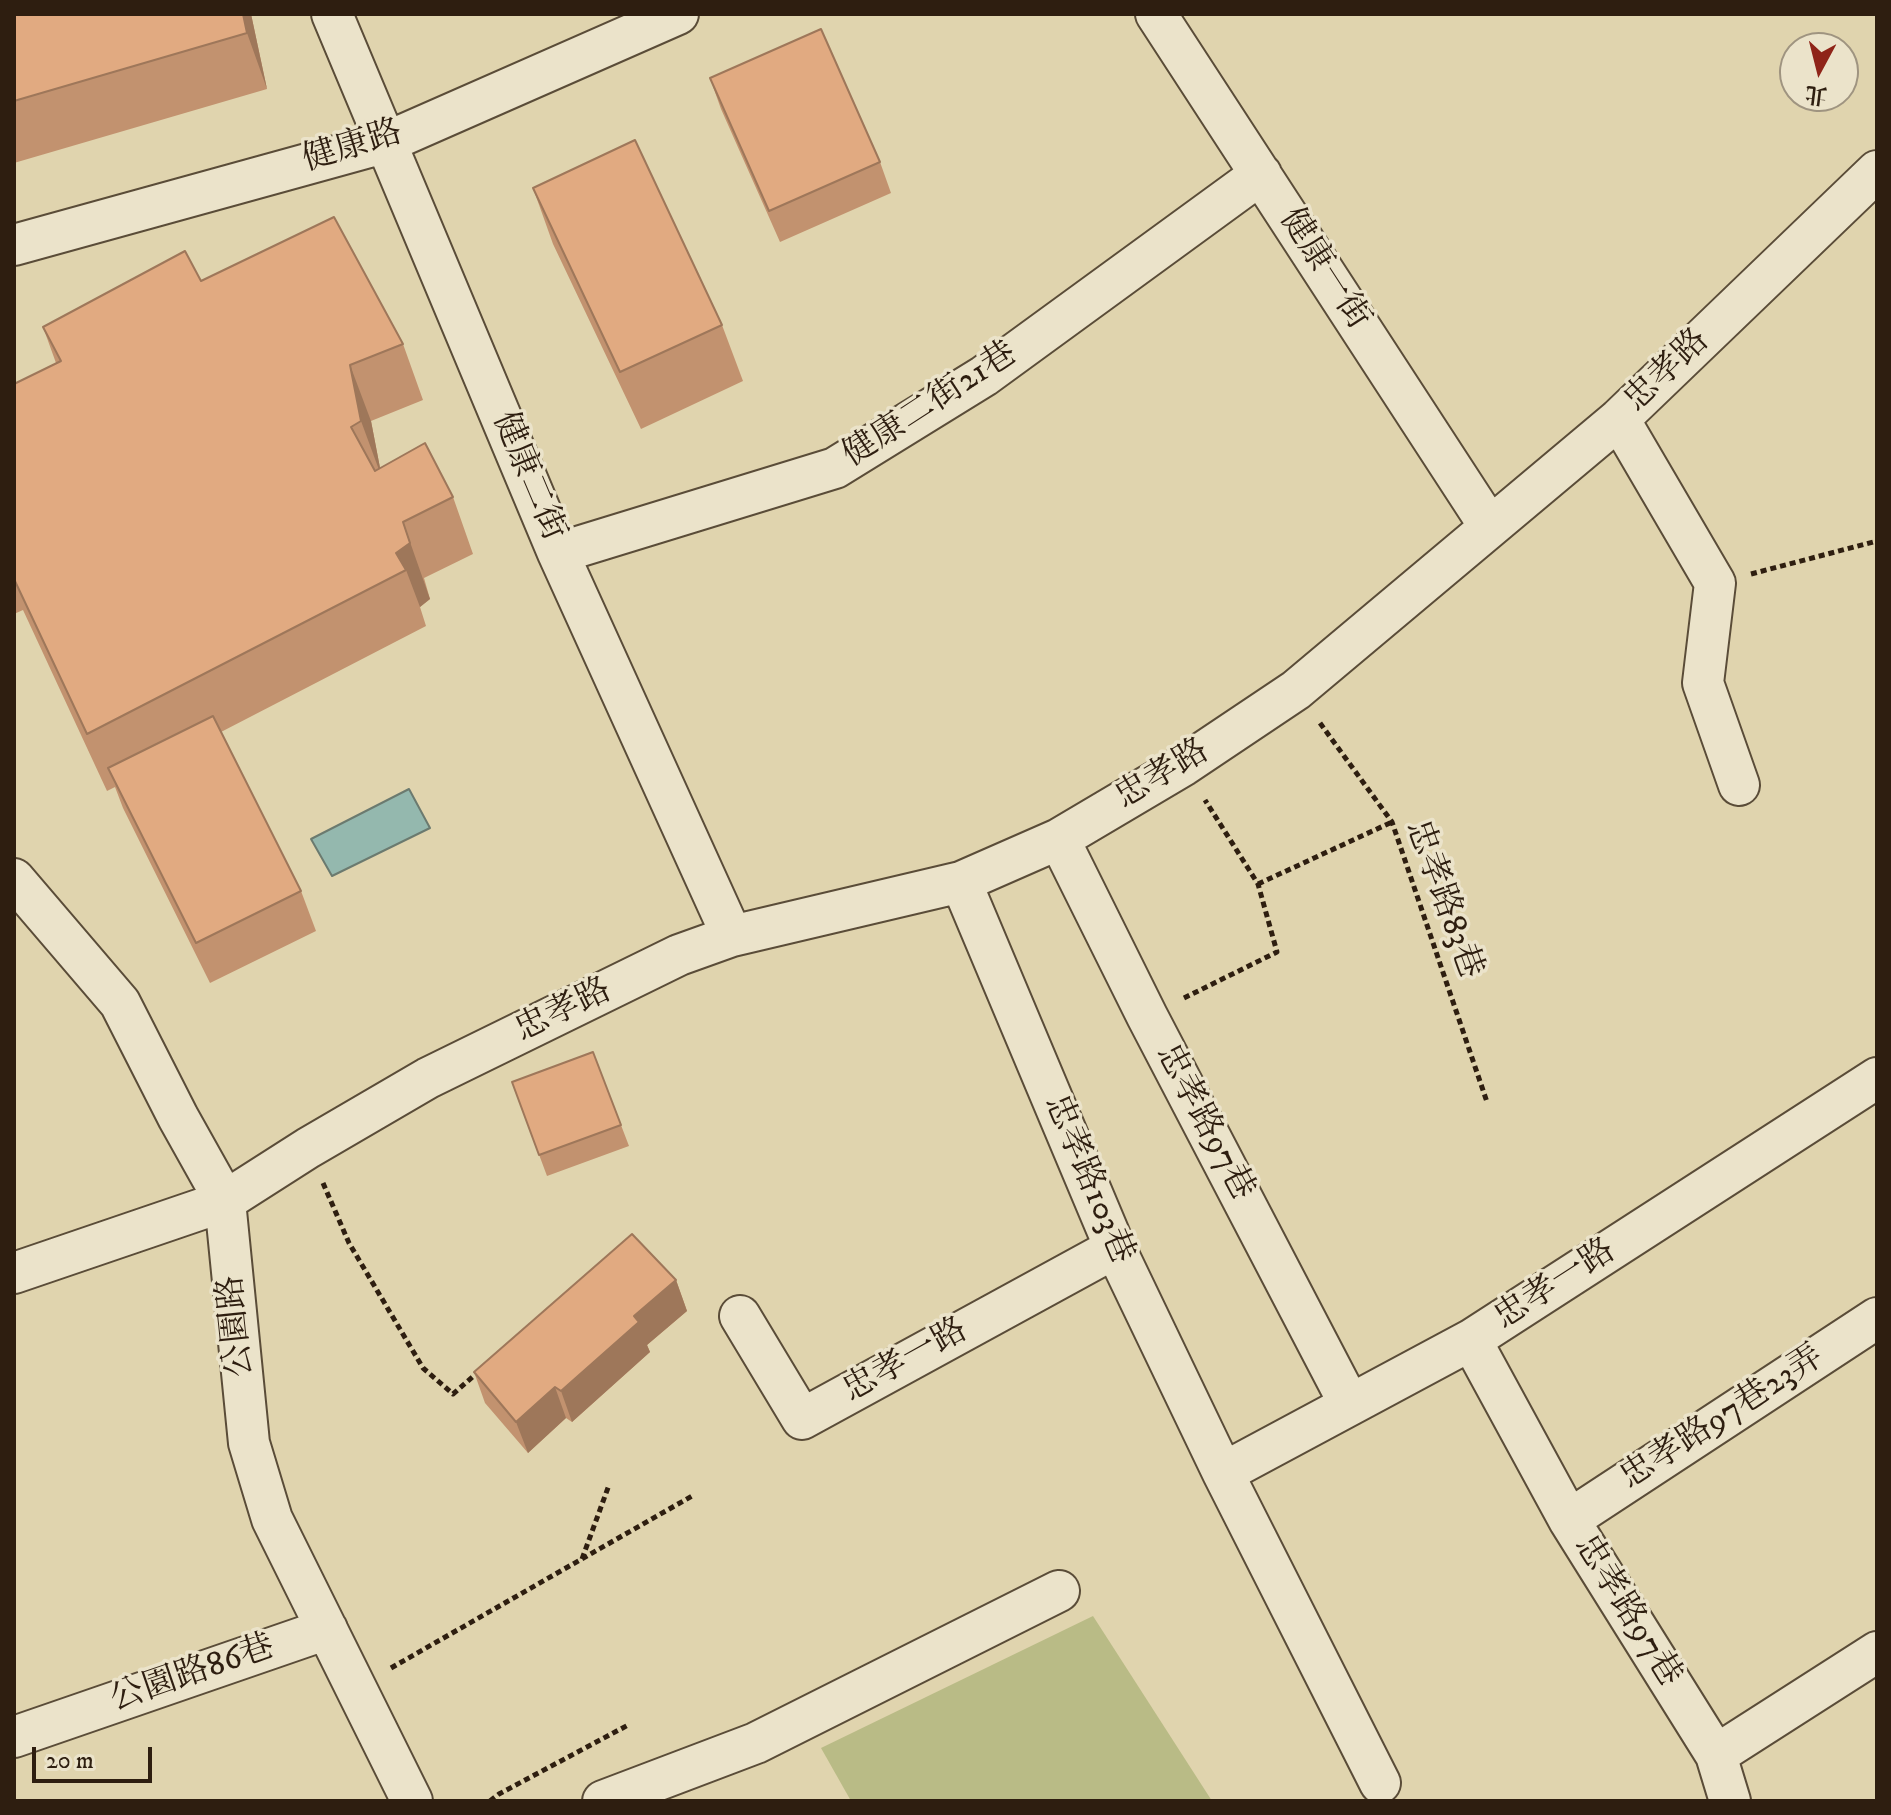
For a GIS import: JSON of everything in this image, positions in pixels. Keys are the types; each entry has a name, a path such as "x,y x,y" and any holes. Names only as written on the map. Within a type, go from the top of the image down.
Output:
{"street":[{"name":"健康二街","path":"332,14 558,553 732,936"},
{"name":"健康路","path":"14,245 387,142 678,14"},
{"name":"健康一街","path":"1156,14 1490,527"},
{"name":"忠孝路","path":"14,1273 225,1201 428,1078 679,955 732,936 961,882 1059,839 1184,765 1296,690 1619,419 1877,171"},
{"name":"健康二街21巷","path":"558,553 835,468 984,376 1261,174"},
{"path":"1619,419 1715,583 1703,683 1739,785"},
{"name":"忠孝路97巷","path":"1059,839 1147,1016 1350,1405"},
{"name":"公園路","path":"14,879 120,1003 225,1201 249,1443 272,1519 412,1801"},
{"name":"忠孝路103巷","path":"961,882 1115,1248 1223,1473 1380,1783"},
{"name":"忠孝一路","path":"1223,1473 1471,1340 1877,1078"},
{"name":"忠孝一路","path":"740,1316 802,1419 1115,1248"},
{"name":"忠孝路97巷23弄","path":"1569,1520 1877,1318"},
{"name":"忠孝路97巷","path":"1471,1340 1569,1520 1716,1755 1730,1801"},
{"path":"603,1801 756,1743 1059,1591"},
{"name":"公園路86巷","path":"14,1737 327,1629"},
{"path":"1716,1755 1877,1652"}],"path":[{"path":"1715,583 1877,541"},
{"name":"忠孝路83巷","path":"1296,690 1392,822 1487,1102"},
{"path":"1147,1016 1277,952 1258,884 1184,765"},
{"path":"1258,884 1392,822"},
{"path":"308,1148 349,1243 423,1368 453,1394 487,1364"},
{"path":"582,1559 609,1485"},
{"path":"356,1687 692,1496"},
{"path":"490,1801 630,1724"}],"green space":[{"path":"1093,1616 1212,1801 851,1801 821,1748"}],"water":[{"path":"409,789 430,828 332,876 311,839"}],"building":[{"path":"14,14 243,14 247,33 14,101"},
{"path":"821,29 880,162 769,211 710,78"},
{"path":"635,140 722,325 620,372 533,188"},
{"path":"334,217 403,344 350,365 361,421 351,427 375,471 425,443 453,497 403,522 410,543 396,553 406,570 87,734 14,579 14,384 61,361 43,327 185,251 201,281"},
{"path":"213,716 301,891 196,943 108,768"},
{"path":"593,1052 621,1125 539,1155 512,1082"},
{"path":"632,1234 676,1280 634,1316 639,1322 561,1391 555,1387 516,1422 474,1372"}]}
